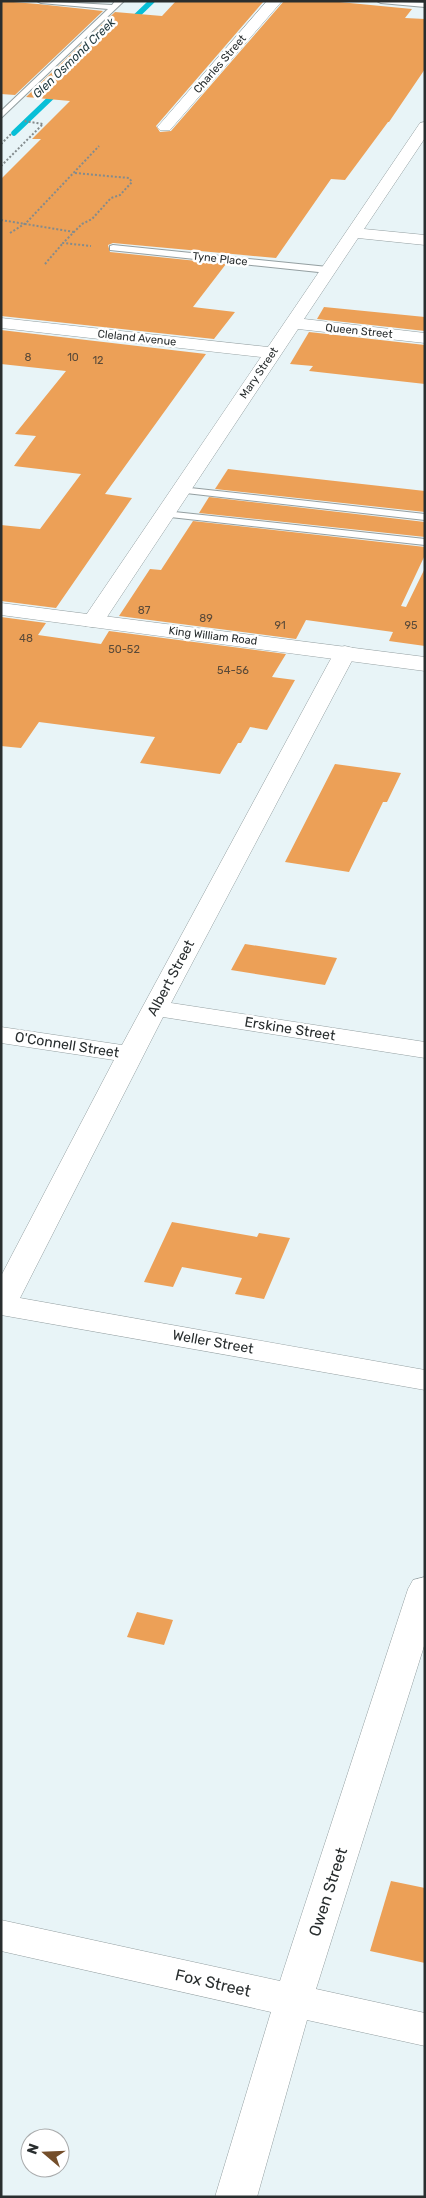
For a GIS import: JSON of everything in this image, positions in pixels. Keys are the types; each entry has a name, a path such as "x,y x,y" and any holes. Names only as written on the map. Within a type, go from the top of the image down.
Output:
{"street":[{"name":"Charles Street","path":"165,127 275,1"},
{"name":"Mary Street","path":"93,620 425,126"},
{"path":"353,233 425,240"},
{"name":"Cleland Avenue","path":"1,323 272,353"},
{"name":"Queen Street","path":"292,323 425,338"},
{"name":"King William Road","path":"1,609 425,664"},
{"name":"Albert Street","path":"1,1304 155,1008 345,653"},
{"name":"Erskine Street","path":"155,1008 425,1050"},
{"name":"O'Connell Street","path":"1,1035 132,1055"},
{"name":"Weller Street","path":"1,1304 425,1380"},
{"name":"Owen Street","path":"236,2197 293,2001 425,1590"},
{"name":"Fox Street","path":"1,1935 425,2030"}],"lane":[{"path":"41,1 117,4"},
{"path":"381,1 425,5"},
{"path":"1,116 117,4"},
{"name":"Tyne Place","path":"113,248 328,270"},
{"path":"181,490 425,517"},
{"path":"165,514 425,542"}],"path":[{"path":"1,166 44,124 24,121"},
{"path":"10,233 26,223 99,146"},
{"path":"46,264 82,224 92,219 111,198 120,195 132,182 129,178 74,173"},
{"path":"1,220 74,232"},
{"path":"64,243 113,248"}],"building":[{"path":"1,1 103,11 15,95 1,94"},
{"path":"176,1 264,1 156,126 160,132 171,131 284,1 329,1 412,9 405,18 425,19 425,69 389,122 345,180 331,179 276,258 113,243 108,245 110,252 226,264 193,307 235,312 214,339 1,316 1,179 41,139 32,139 70,101 26,97 115,12 162,16"},
{"path":"324,307 425,317 425,331 317,319"},
{"path":"1,330 206,354 105,494 132,498 56,608 1,601 1,525 40,529 81,474 14,466 36,436 15,434 66,371 1,364"},
{"path":"309,332 425,345 425,384 309,371 313,366 290,364"},
{"path":"228,469 425,491 425,512 215,489"},
{"path":"209,497 425,522 425,537 199,513"},
{"path":"193,521 425,547 425,555 401,606 406,607 425,568 425,646 389,641 393,632 306,620 296,639 119,616 150,569 161,570"},
{"path":"1,617 46,623 38,635 101,644 109,631 286,654 272,677 295,680 267,730 250,727 241,743 238,743 220,774 140,763 155,737 39,722 21,748 1,746"},
{"path":"335,764 401,773 387,802 383,802 349,872 285,862"},
{"path":"245,944 337,958 325,985 231,970"},
{"path":"172,1222 257,1237 259,1233 290,1238 264,1299 235,1294 242,1278 182,1267 173,1287 144,1282"},
{"path":"137,1612 173,1620 164,1645 127,1637"},
{"path":"391,1881 425,1888 425,1963 370,1951"}],"waterway":[{"name":"Glen Osmond Creek","path":"129,23 152,1"},
{"name":"Glen Osmond Creek","path":"14,133 59,90"}]}
